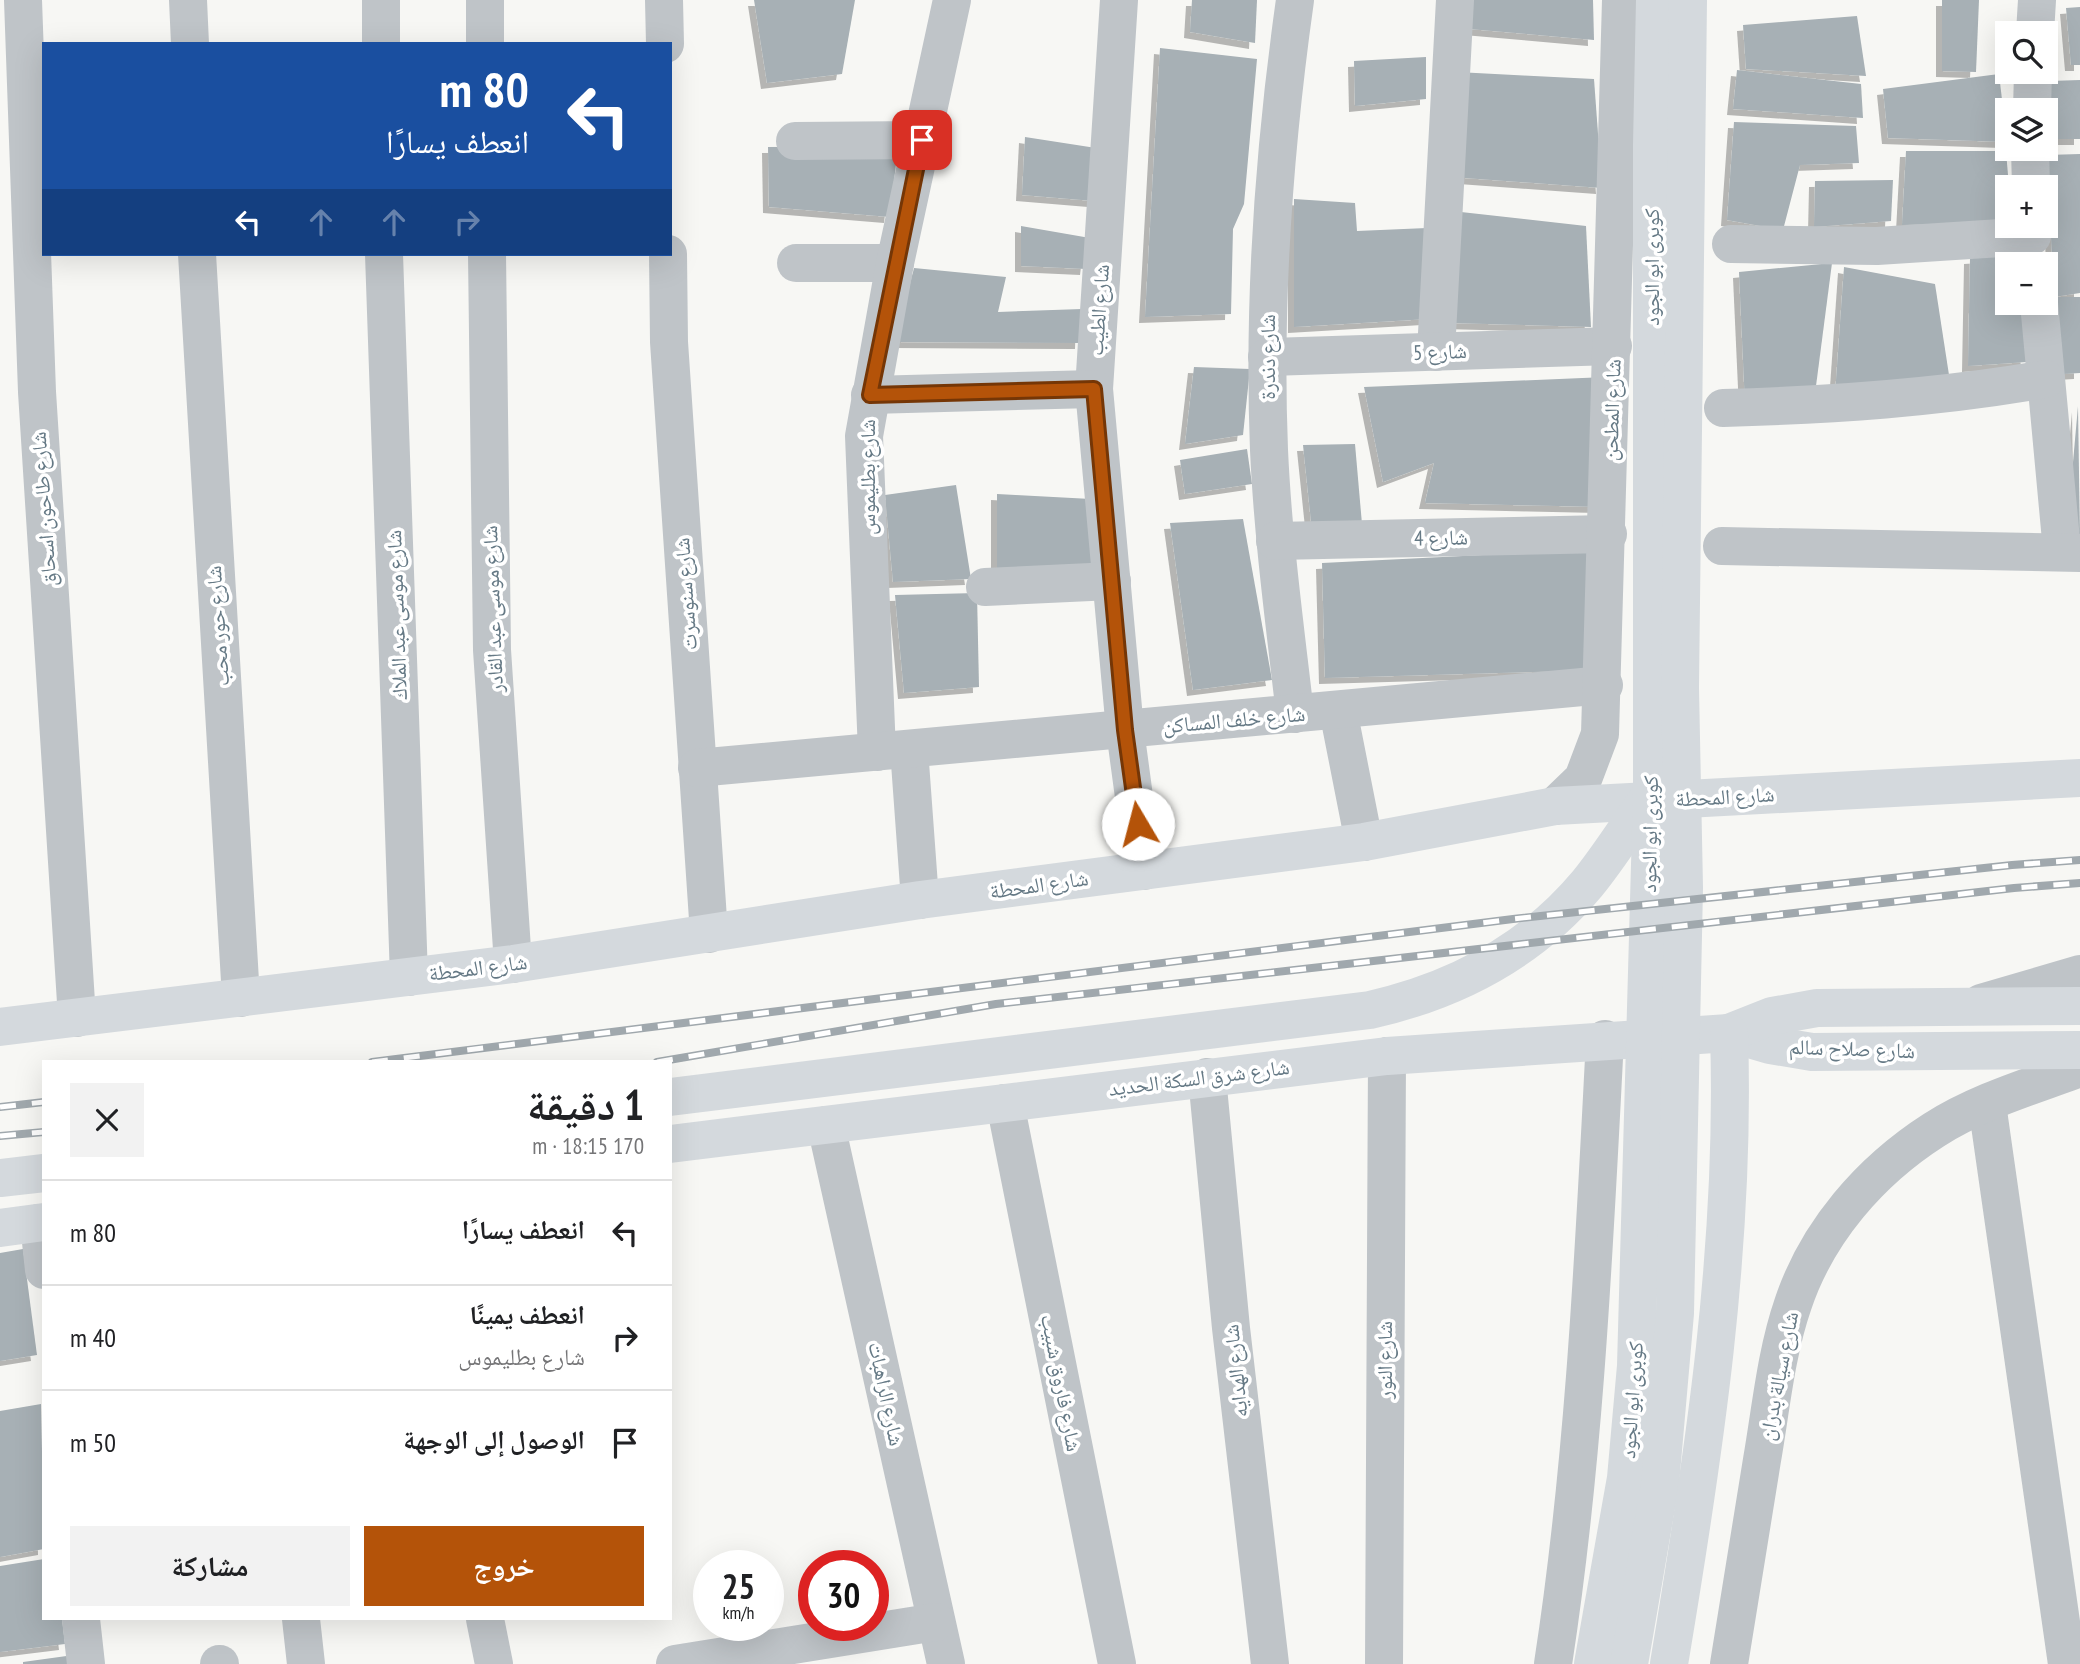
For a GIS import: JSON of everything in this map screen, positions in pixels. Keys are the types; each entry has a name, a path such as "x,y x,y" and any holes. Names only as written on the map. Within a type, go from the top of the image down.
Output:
{"main road":[{"name":"كوبرى ابو الجود","path":"1592,1664 1626,1478 1636,1366 1651,793 1652,145 1655,0"},
{"name":"كوبرى ابو الجود","path":"1629,1664 1660,1484 1675,1313 1684,888 1680,688 1688,0"},
{"name":"شارع المحطة","path":"0,1027 513,964 920,900 1364,842 1555,806 2080,778"},
{"path":"672,1097 1370,1010 1416,1000 1465,980 1510,954 1551,922 1587,884 1651,793"},
{"name":"شارع صلاح سالم","path":"1729,1032 1772,1016 1817,1008 2080,1006"},
{"path":"1669,1664 1698,1488 1720,1305 1731,1108 1729,1032"},
{"name":"شارع صلاح سالم","path":"1729,1032 1770,1045 1812,1052 2080,1050"},
{"name":"شارع شرق السكة الحديد","path":"672,1144 1387,1056 1729,1032"},
{"path":"0,1178 42,1172"},
{"path":"0,1228 41,1223"}],"street":[{"name":"شارع طاحون اسحاق","path":"23,0 37,392 77,1018"},
{"path":"188,0 190,42"},
{"path":"381,0 381,42"},
{"path":"485,0 485,42"},
{"path":"664,0 665,42"},
{"name":"شارع بطليموس","path":"920,900 893,750 864,436 895,263 952,0"},
{"name":"شارع الطيب","path":"1119,0 1094,389 1125,730 1144,871"},
{"name":"شارع دندرة","path":"1295,0 1282,93 1270,225 1267,357 1275,541 1295,714"},
{"path":"1436,352 1455,0"},
{"name":"شارع المطحن","path":"1555,806 1583,779 1600,734 1604,685 1614,346 1621,0"},
{"path":"2036,21 2037,0 2054,0"},
{"path":"795,141 922,140"},
{"path":"1731,244 1877,246 2033,242"},
{"name":"شارع حور محب","path":"198,256 241,998"},
{"name":"شارع موسى عبد الملاك","path":"384,256 410,977"},
{"name":"شارع موسى عبد القادر","path":"486,256 492,650 513,964"},
{"name":"شارع سنوسرت","path":"668,256 669,342 709,934"},
{"path":"796,263 895,263"},
{"path":"1722,546 1978,553 2071,552 2046,379 2040,315"},
{"name":"شارع 5","path":"1267,357 1614,346"},
{"path":"1723,408 1842,405 1963,394 2046,379"},
{"path":"870,395 1094,389"},
{"name":"شارع 4","path":"1275,541 1608,534"},
{"path":"985,587 1112,581"},
{"name":"شارع خلف المساكن","path":"697,768 1604,685"},
{"path":"1338,710 1364,842"},
{"path":"1972,1006 2080,974"},
{"path":"1553,1664 1566,1576 1586,1396 1605,1039"},
{"name":"شارع النور","path":"1384,1664 1387,1056"},
{"name":"شارع سيالة بدران","path":"1729,1664 1779,1359 1793,1304 1816,1251 1849,1204 1889,1163 1935,1129 1987,1104 2080,1068"},
{"name":"شارع الهدايه","path":"1208,1077 1232,1342 1270,1664"},
{"name":"شارع فاروق شبيب","path":"1005,1103 1117,1664"},
{"path":"1987,1104 2067,1664"},
{"name":"شارع الراهبات","path":"826,1125 946,1664"},
{"path":"81,1620 86,1664"},
{"path":"300,1620 306,1664"},
{"path":"485,1620 494,1664"},
{"path":"675,1664 936,1622"}],"building":[{"path":"754,0 855,0 842,74 767,83"},
{"path":"1192,0 1257,0 1255,43 1190,32"},
{"path":"1458,0 1593,0 1594,40 1458,28"},
{"path":"1942,0 1979,0 1976,72 1942,71"},
{"path":"2080,7 2080,65 2071,65 2066,8"},
{"path":"1857,16 1866,76 1746,69 1743,25"},
{"path":"1160,48 1257,59 1244,204 1233,229 1231,314 1145,317"},
{"path":"1426,57 1426,99 1355,106 1354,61"},
{"path":"1737,70 1861,84 1863,118 1733,109"},
{"path":"1457,72 1594,79 1602,188 1451,177"},
{"path":"1995,75 1995,84 2000,84 2002,98 1995,98 1995,142 1888,138 1883,89"},
{"path":"2080,80 2080,139 2058,139 2058,98 2049,98 2050,84 2058,84 2058,81"},
{"path":"1734,122 1856,126 1859,163 1800,165 1783,230 1727,220"},
{"path":"1025,137 1096,148 1094,201 1022,195"},
{"path":"898,146 890,217 769,207 768,147"},
{"path":"1906,151 1995,151 1995,161 2007,161 2008,175 1995,175 1995,222 1902,225"},
{"path":"2080,154 2080,293 2058,296 2058,252 2052,252 2051,238 2058,238 2058,175 2048,175 2047,161 2058,161 2058,155"},
{"path":"1893,180 1891,221 1814,227 1815,181"},
{"path":"1294,199 1355,203 1357,231 1427,228 1428,319 1294,327"},
{"path":"1452,211 1586,226 1591,327 1451,323"},
{"path":"1021,226 1090,238 1086,269 1021,266"},
{"path":"1995,256 1995,315 2023,315 2027,362 1968,366 1970,258"},
{"path":"1832,263 1816,386 1745,404 1739,272"},
{"path":"1844,267 1935,284 1951,388 1835,395"},
{"path":"914,268 1006,277 998,312 1082,309 1081,343 896,342"},
{"path":"2058,297 2080,297 2080,373 2063,374 2056,315"},
{"path":"1194,367 1250,369 1243,435 1185,444"},
{"path":"1606,377 1604,507 1425,503 1434,463 1383,482 1364,387"},
{"path":"2078,406 2080,538 2066,541"},
{"path":"1355,444 1362,524 1312,531 1303,445"},
{"path":"1247,449 1252,484 1185,494 1180,460"},
{"path":"956,485 971,579 893,582 885,495"},
{"path":"997,494 1091,499 1095,564 997,571"},
{"path":"1243,519 1272,680 1193,690 1170,523"},
{"path":"1603,549 1601,670 1325,678 1322,563"},
{"path":"977,593 979,687 904,693 895,595"},
{"path":"23,1249 37,1355 0,1361 0,1253"},
{"path":"41,1404 42,1549 0,1557 0,1411"},
{"path":"42,1559 42,1620 62,1620 65,1644 0,1652 0,1566"},
{"path":"81,1654 82,1664 23,1664 23,1662"}],"railway":[{"path":"388,1060 1513,919 2080,860"},
{"path":"669,1060 996,1004 2014,888 2080,883"},
{"path":"0,1107 42,1102"},
{"path":"0,1136 42,1132"}],"route":[{"path":"922,140 870,395 1094,389 1125,730 1138,824"}]}
